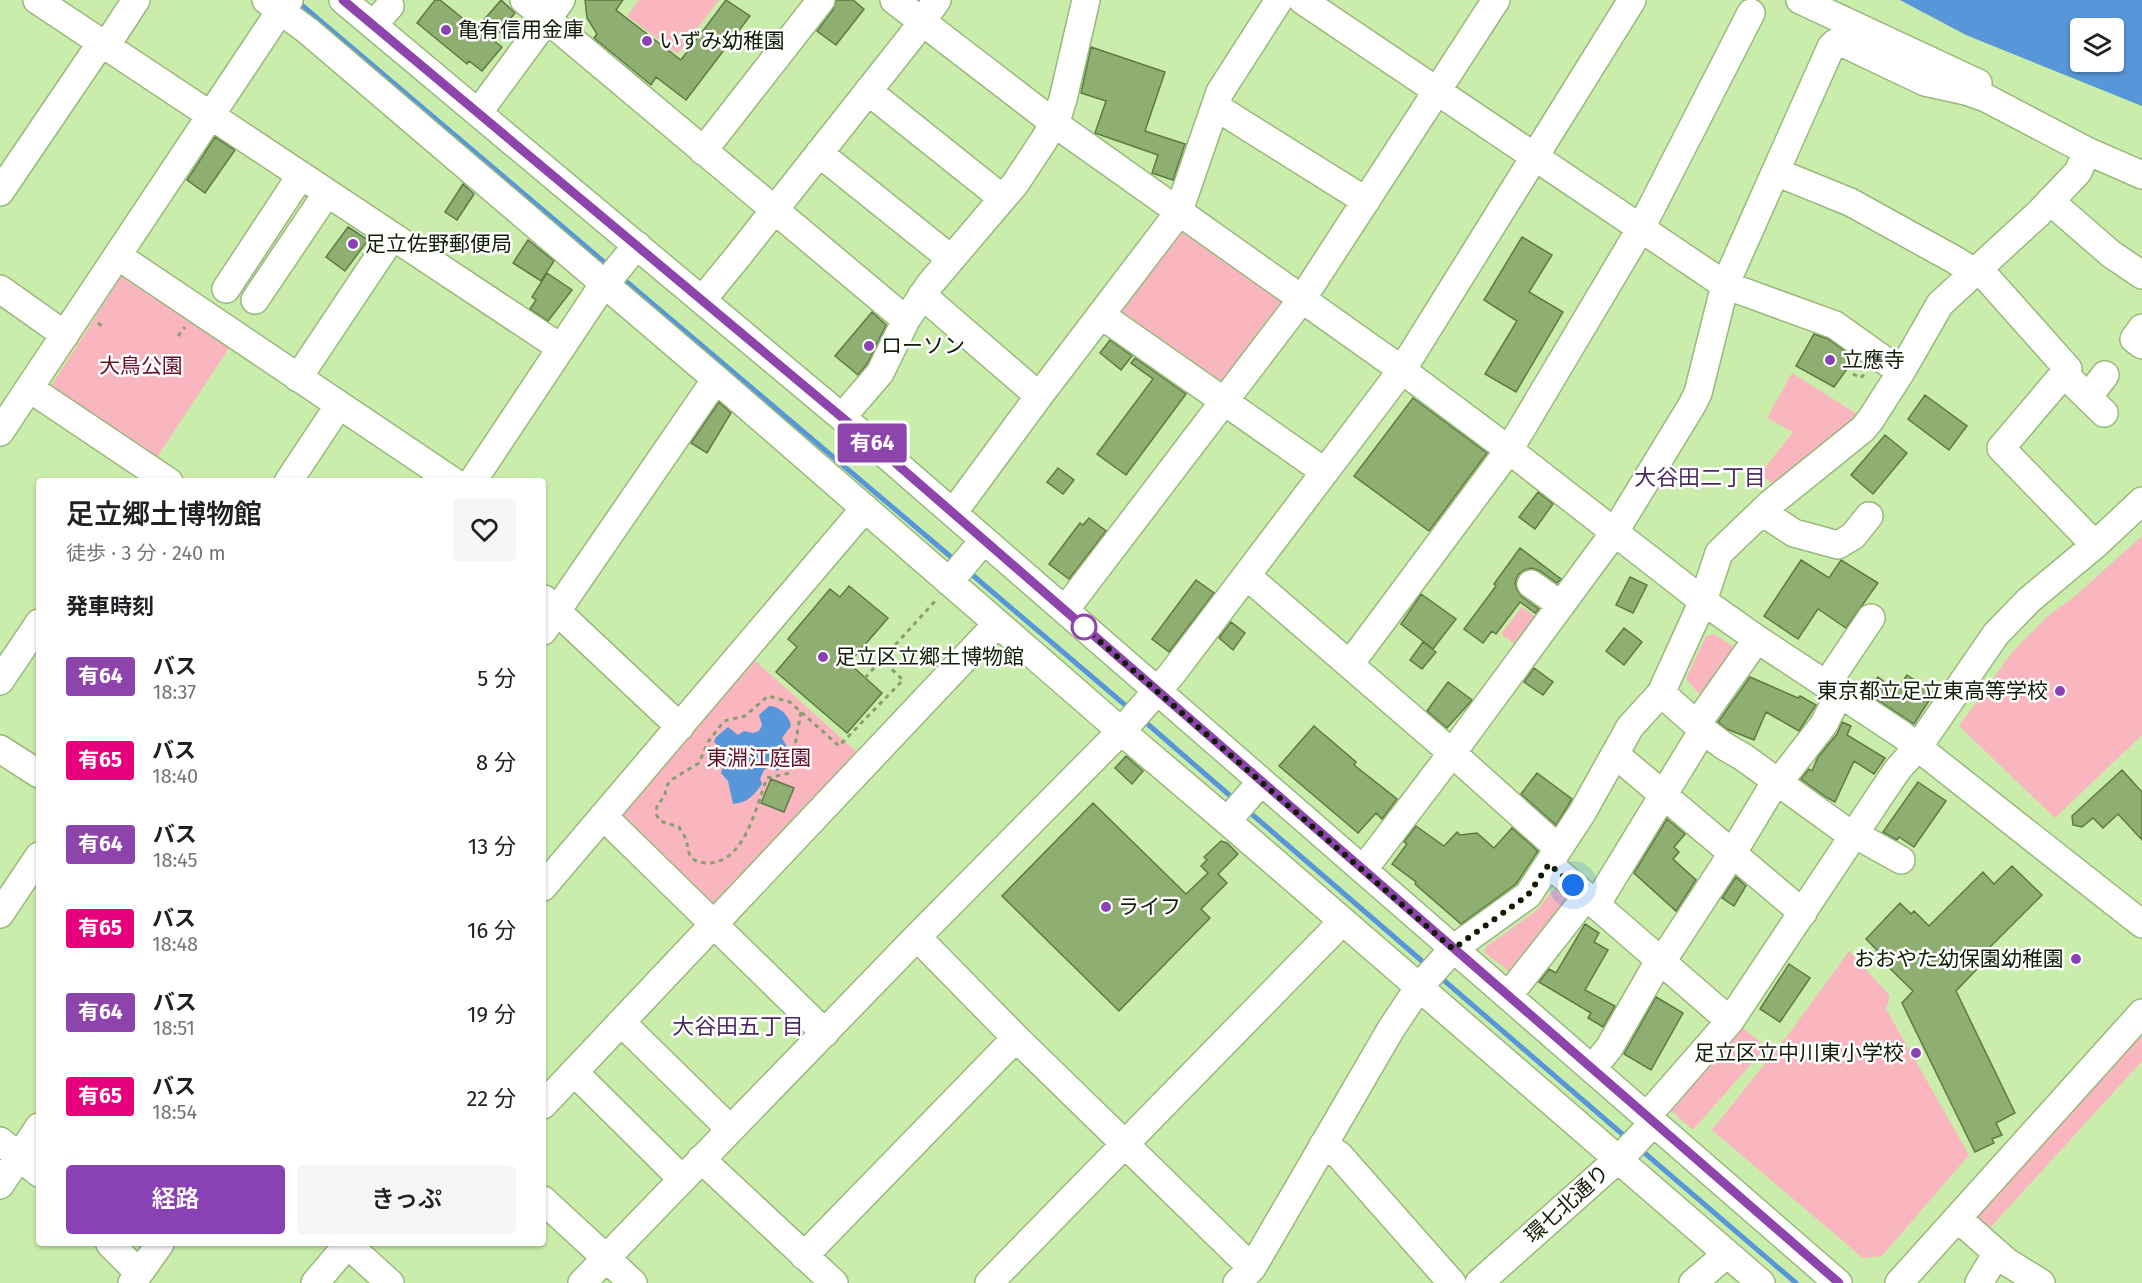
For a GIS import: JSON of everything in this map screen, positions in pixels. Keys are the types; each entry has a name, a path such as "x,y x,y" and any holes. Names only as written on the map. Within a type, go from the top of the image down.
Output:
{"street":[{"path":"37,0 561,348"},
{"path":"0,192 136,0"},
{"path":"344,0 382,16 478,112 580,182 618,268 702,300 953,513 978,547 1065,610 1152,697 1256,787 1363,870 1434,970 1621,1156 1761,1283"},
{"path":"524,0 554,10 644,107 703,151 906,320"},
{"path":"703,151 820,0"},
{"path":"894,0 1054,123 1402,370 1703,601 1901,734 2142,924"},
{"path":"702,300 911,37 937,0"},
{"path":"842,417 880,373 906,320 922,295 1028,166 1054,123 1063,99 1086,0"},
{"path":"953,513 1178,211 1221,92 1279,0"},
{"path":"1302,0 1725,285 1835,325 1901,372"},
{"path":"582,1283 1152,697 1247,576 1402,370 1632,0"},
{"path":"1800,0 1988,94 2087,150 2142,175"},
{"path":"1065,610 1222,401 1302,299 1494,1"},
{"path":"0,432 211,115 280,4 317,39 618,268 716,379 865,508 944,590 997,624 1124,728 1229,818 1342,922 1434,970 1508,996 1592,1069 1648,1124 1838,1283"},
{"path":"478,112 554,10"},
{"path":"1350,664 1509,450 1641,228 1751,13"},
{"path":"1363,870 1614,533 1692,405 1701,382 1725,285 1835,43 1843,43 1925,82 1988,94 2142,160"},
{"path":"868,91 1002,198"},
{"path":"1216,107 1366,201"},
{"path":"917,937 1125,1144 1245,1275 1390,1029 1434,970 1528,895 1554,856 1582,813 1630,727 1661,693 1703,601 1719,553 1762,512 1863,429 1901,372 1940,303 2078,172 2087,150"},
{"path":"819,153 951,258"},
{"path":"1776,172 1860,207 1976,271 2068,369 2001,448 2095,545"},
{"path":"226,289 301,175"},
{"path":"255,300 327,193"},
{"path":"2050,201 2111,254 2142,275"},
{"path":"298,378 392,237"},
{"path":"118,256 448,478"},
{"path":"475,478 561,348 618,268"},
{"path":"0,289 65,335"},
{"path":"922,295 1039,396"},
{"path":"1101,315 1326,472"},
{"path":"2142,328 2134,339 2142,345"},
{"path":"2064,374 2096,405 2105,375"},
{"path":"680,727 548,613 716,379"},
{"path":"29,388 138,473 155,478"},
{"path":"291,478 339,405"},
{"name":"環七北通り","path":"1479,1283 1621,1156 1730,1021 1899,769 1918,747 1996,634 2029,600 2095,545 2142,501"},
{"path":"546,883 865,508"},
{"path":"1762,512 1794,533 1838,545 1853,536 1869,516"},
{"path":"944,590 978,547"},
{"path":"1247,576 1452,753 1554,856 1591,901 1730,1021"},
{"path":"1531,584 1561,605"},
{"path":"1592,1069 1609,1048 1631,997 1661,961 1732,854 1777,782 1796,746 1824,724 1833,690 1871,618"},
{"path":"546,1102 997,624"},
{"path":"0,681 36,627"},
{"path":"1508,996 1591,901 1663,795 1700,727 1757,639"},
{"path":"1661,693 1724,747 1855,836 1901,860"},
{"path":"0,749 36,772"},
{"path":"1616,755 1803,913"},
{"path":"1229,818 1256,787"},
{"path":"603,816 825,1033"},
{"path":"0,914 36,860"},
{"path":"989,1283 1342,922"},
{"path":"1899,1283 2142,1013"},
{"path":"621,1022 730,1129"},
{"path":"804,1256 1016,1038"},
{"path":"574,1072 682,1179"},
{"path":"0,1185 36,1132"},
{"path":"1323,1145 1339,1155 1452,1283"},
{"path":"701,1159 834,1283"},
{"path":"546,1203 633,1283"},
{"path":"1964,1224 1996,1253 2041,1283"},
{"path":"111,1246 135,1278 159,1246"},
{"path":"315,1283 345,1246"},
{"path":"349,1246 390,1283"},
{"path":"1979,1283 1996,1253"},
{"path":"1693,1283 1727,1254"}],"path":[{"path":"865,678 944,590"},
{"path":"801,712 790,773 767,778 755,814 732,854 717,863 702,863 692,859 686,837 679,827 660,821 656,814 657,805 666,796 666,787 671,780 699,763 708,742 724,721 745,716 768,696 790,702 839,746 903,680 882,660"}],"green space":[{"path":"639,0 719,0 678,54 627,16"},
{"path":"1181,226 1281,297 1283,304 1226,379 1215,381 1122,314 1121,306"},
{"name":"大鳥公園","path":"123,274 231,345 156,459 51,386"},
{"path":"1792,373 1857,414 1775,486 1760,474 1793,432 1767,418"},
{"name":"東京都立足立東高等学校","path":"2142,536 2142,735 2055,818 1959,726 2013,651 2048,616 2075,596"},
{"path":"1522,607 1540,620 1519,647 1501,634"},
{"path":"1714,634 1740,651 1726,661 1709,683 1713,687 1703,698 1686,679 1706,636"},
{"name":"東淵江庭園","path":"753,659 858,753 714,904 621,815"},
{"path":"1560,889 1572,899 1510,972 1485,953 1485,948 1538,909 1552,891"},
{"path":"1849,951 1890,996 1886,1009 1969,1155 1882,1256 1863,1258 1712,1130 1794,1027"},
{"path":"1742,1027 1766,1047 1693,1130 1670,1110"},
{"path":"2142,1035 2142,1061 1989,1229 1977,1223 1977,1215"}],"water":[{"path":"1900,0 2142,0 2142,106 1966,35"},
{"path":"769,706 780,710 789,719 791,726 782,738 789,750 778,771 768,767 760,779 762,784 753,795 742,802 733,804 728,781 721,773 728,759 728,749 714,742 716,737 728,727 738,735 744,731 753,733 759,731 762,725 759,715"}],"building":[{"path":"435,0 440,0 476,29 501,0 515,13 493,40 502,47 482,71 469,61 467,64 417,23"},
{"path":"585,0 623,0 616,10 681,60 726,0 750,16 686,100 656,77 651,85 594,38 597,34 587,18"},
{"path":"836,0 853,0 864,9 836,45 817,31 833,10"},
{"path":"1091,47 1165,72 1145,131 1185,144 1173,180 1152,173 1158,155 1095,133 1106,101 1081,93"},
{"path":"215,137 235,150 205,193 187,180"},
{"path":"463,184 474,194 457,220 445,212"},
{"path":"348,227 368,240 345,271 326,257"},
{"path":"1522,237 1552,255 1529,292 1563,312 1516,392 1485,374 1517,321 1484,300"},
{"path":"528,240 554,261 541,281 513,263"},
{"path":"547,273 572,290 548,321 530,309 536,300 532,297"},
{"path":"872,312 886,325 867,364 858,375 835,356"},
{"path":"1814,334 1828,339 1849,354 1847,358 1852,362 1834,387 1796,366"},
{"path":"1110,340 1132,356 1121,370 1100,353"},
{"path":"1135,358 1186,394 1126,475 1097,454 1153,379 1131,363"},
{"path":"1925,395 1967,426 1949,450 1908,419"},
{"path":"1413,398 1487,453 1429,531 1354,476"},
{"path":"719,402 731,413 707,453 691,443"},
{"path":"1885,435 1907,453 1873,494 1851,475"},
{"path":"1058,468 1074,480 1063,494 1047,482"},
{"path":"1538,492 1553,504 1535,529 1519,517"},
{"path":"1089,518 1106,531 1069,579 1049,564 1080,523 1083,525"},
{"path":"1520,548 1561,579 1557,583 1540,571 1532,568 1524,570 1518,575 1515,583 1517,590 1522,597 1539,609 1535,613 1520,602 1496,634 1492,631 1483,643 1464,629 1496,586 1494,584"},
{"path":"1801,560 1829,578 1841,560 1878,583 1846,628 1818,609 1798,639 1764,616"},
{"path":"1630,577 1647,585 1633,613 1616,605"},
{"path":"1196,580 1214,593 1169,652 1152,639"},
{"path":"849,586 888,618 849,663 882,693 847,733 776,672 797,647 788,639 830,589 840,597"},
{"path":"1421,594 1456,619 1433,649 1401,624"},
{"path":"1231,622 1245,633 1233,650 1219,638"},
{"path":"1624,628 1642,642 1624,665 1606,651"},
{"path":"1423,642 1436,652 1422,669 1410,660"},
{"path":"1534,668 1553,682 1543,695 1524,682"},
{"path":"1907,675 1934,693 1914,724 1866,692 1878,677 1896,691"},
{"path":"1750,677 1798,698 1800,696 1816,705 1799,731 1766,712 1754,740 1727,729 1718,722"},
{"path":"1448,682 1472,700 1447,728 1427,711"},
{"path":"1842,722 1851,726 1847,735 1885,758 1874,774 1854,761 1835,802 1801,779 1809,769 1812,771 1818,757 1837,734"},
{"path":"1314,726 1356,762 1354,765 1397,799 1382,819 1376,813 1358,833 1279,766"},
{"path":"1126,756 1143,771 1132,784 1115,768"},
{"path":"2122,770 2142,792 2142,840 2118,814 2103,828 2093,818 2082,827 2073,825 2072,816"},
{"path":"1537,773 1572,799 1556,825 1521,794"},
{"path":"771,779 794,788 784,812 761,803"},
{"path":"1918,782 1946,801 1914,847 1899,837 1897,840 1883,832"},
{"name":"ライフ","path":"1093,803 1186,894 1208,873 1201,866 1207,860 1204,857 1221,841 1227,843 1238,854 1218,874 1227,883 1201,909 1210,918 1119,1011 1002,896"},
{"path":"1667,819 1685,834 1674,847 1679,852 1673,859 1696,880 1676,911 1634,873"},
{"path":"1416,826 1444,846 1457,832 1460,835 1477,833 1494,848 1512,828 1538,851 1516,884 1461,924 1415,884 1416,882 1392,864 1407,844 1404,842"},
{"path":"2012,866 2042,895 1973,964 1977,969 1956,991 2015,1113 1996,1123 2002,1135 1992,1139 1994,1143 1975,1152 1902,1003 1913,991 1874,953 1877,950 1866,939 1900,903 1911,914 1914,911 1929,926 1983,872 1994,884"},
{"path":"1736,877 1746,886 1734,906 1722,898"},
{"path":"1585,924 1599,933 1594,942 1608,950 1585,990 1615,1006 1603,1027 1588,1018 1591,1013 1539,982 1549,969 1556,973"},
{"path":"1789,964 1810,978 1780,1022 1760,1009"},
{"path":"1656,997 1683,1013 1651,1070 1624,1054"}],"waterway":[{"path":"297,1 610,267"},
{"path":"621,277 957,562"},
{"path":"969,572 1131,710"},
{"path":"1143,720 1235,800"},
{"path":"1247,810 1429,967"},
{"path":"1440,977 1628,1139"},
{"path":"1640,1149 1796,1283"}],"bus line":[{"name":"有64","path":"343,0 869,440 1839,1283"}],"place":[{"name":"亀有信用金庫","path":"446,30"},
{"name":"いずみ幼稚園","path":"647,41"},
{"name":"足立佐野郵便局","path":"353,244"},
{"name":"ローソン","path":"869,346"},
{"name":"立應寺","path":"1830,360"},
{"name":"足立区立郷土博物館","path":"823,657"},
{"name":"東京都立足立東高等学校","path":"2060,691"},
{"name":"ライフ","path":"1106,907"},
{"name":"おおやた幼保園幼稚園","path":"2076,959"},
{"name":"足立区立中川東小学校","path":"1916,1053"}],"district":[{"name":"大谷田二丁目","path":"1700,477"},
{"name":"大谷田五丁目","path":"738,1026"}],"route":[{"path":"1084,627 1080,624 1453,949 1528,895 1549,864 1573,885"}]}
